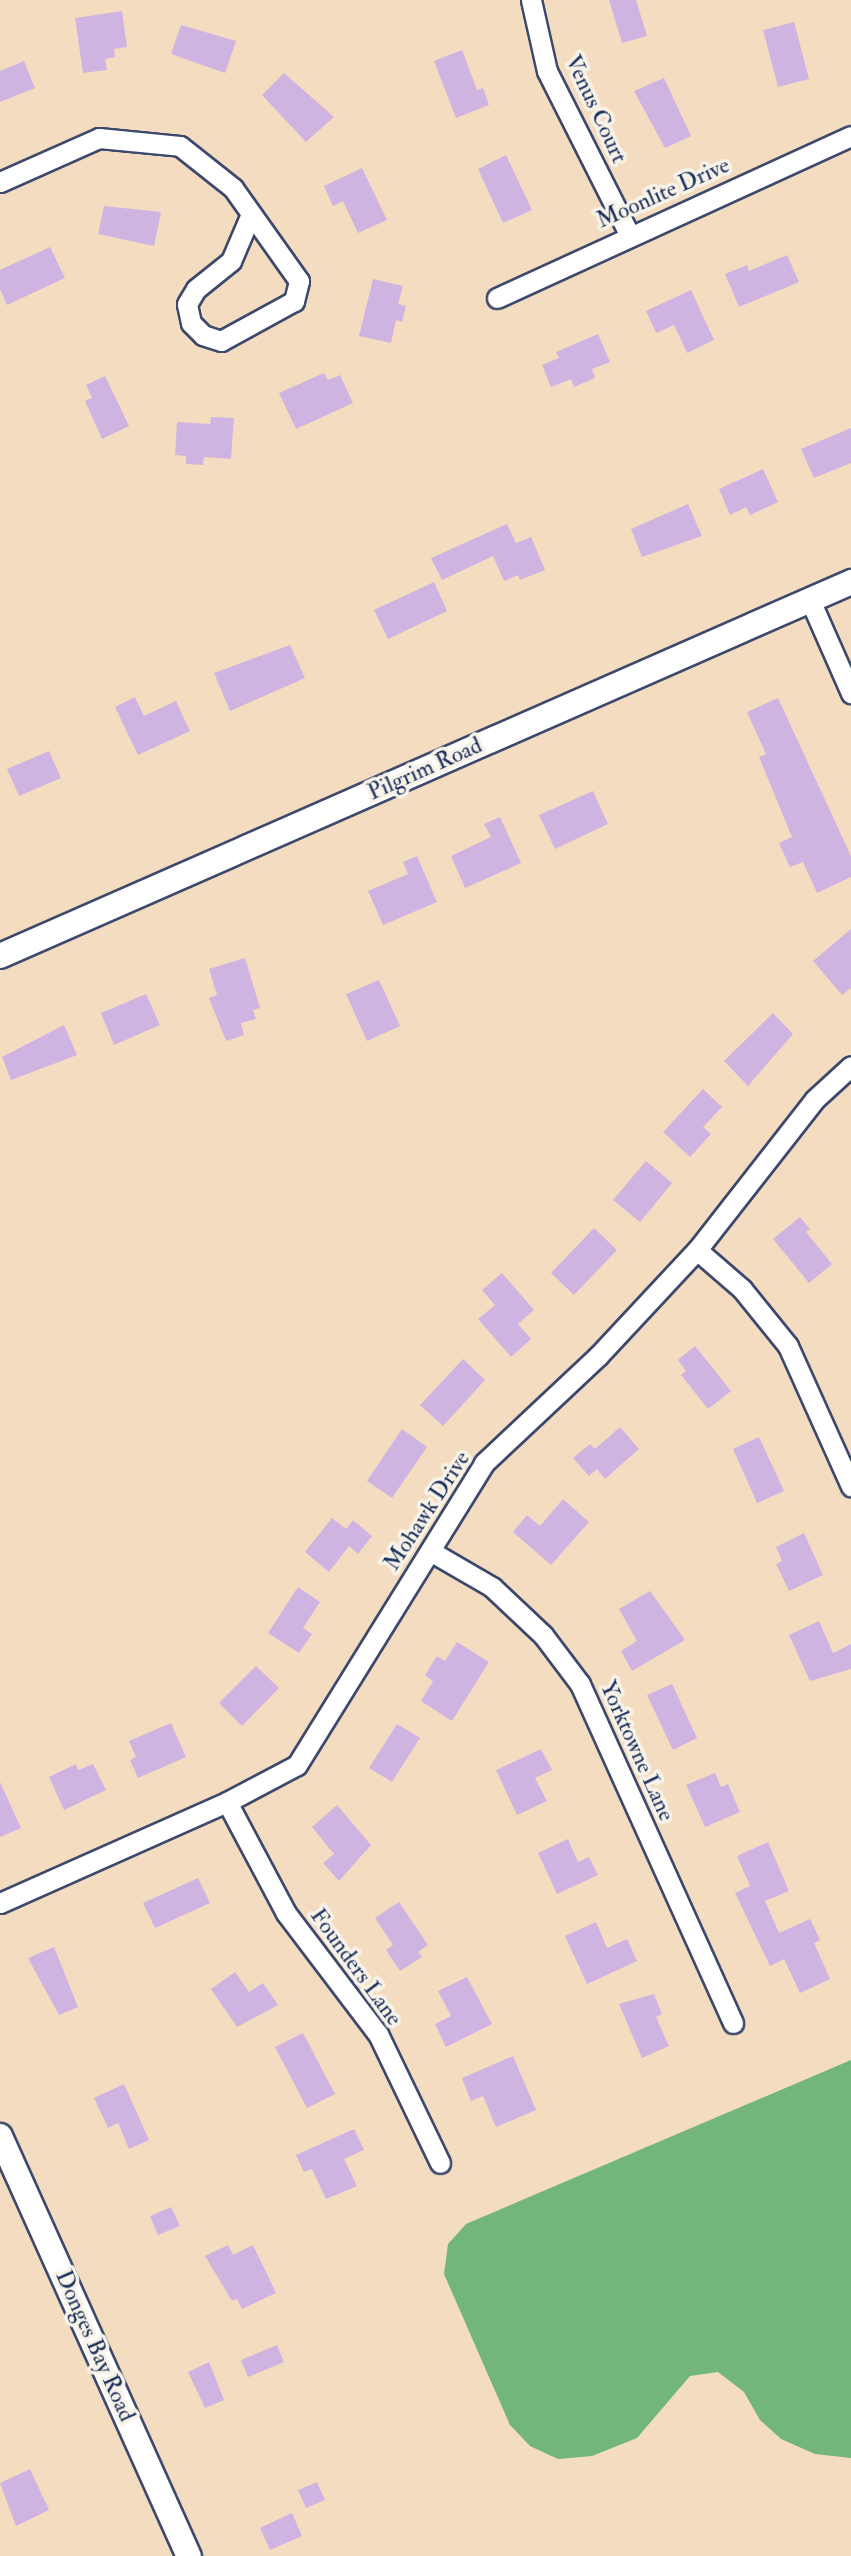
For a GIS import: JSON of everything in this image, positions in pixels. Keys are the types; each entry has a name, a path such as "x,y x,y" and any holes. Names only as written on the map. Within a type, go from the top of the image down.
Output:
{"street":[{"name":"Venus Court","path":"531,0 547,71 629,234"},
{"name":"Moonlite Drive","path":"497,298 629,234 851,135"},
{"path":"0,182 99,138 180,146 233,188 299,281 294,302 221,341 203,335 191,323 187,304 196,289 231,261 251,214"},
{"name":"Pilgrim Road","path":"0,956 851,582"},
{"path":"810,600 851,693"},
{"name":"Mohawk Drive","path":"0,1903 227,1802 297,1765 484,1463 597,1356 697,1250 814,1100 851,1066"},
{"path":"697,1250 742,1289 788,1346 851,1486"},
{"name":"Yorktowne Lane","path":"430,1551 492,1587 542,1635 580,1684 733,2023"},
{"name":"Founders Lane","path":"227,1802 286,1913 378,2034 440,2163"},
{"name":"Donges Bay Road","path":"0,2136 189,2556"}],"green space":[{"path":"851,2060 851,2458 815,2454 781,2439 760,2420 744,2392 718,2372 690,2376 637,2438 592,2456 558,2459 530,2446 510,2425 444,2274 448,2244 466,2224"}],"building":[{"path":"609,0 636,0 647,36 622,43"},
{"path":"122,11 127,47 114,49 115,57 105,59 107,70 83,73 75,18"},
{"path":"794,22 809,79 778,87 763,30"},
{"path":"181,25 236,41 225,73 171,54"},
{"path":"462,50 477,90 483,88 489,105 456,118 434,61"},
{"path":"24,61 35,88 0,102 0,71"},
{"path":"284,73 334,117 306,142 262,95"},
{"path":"664,78 691,136 665,148 634,91"},
{"path":"506,155 532,210 503,223 478,169"},
{"path":"362,168 387,220 358,233 343,201 333,206 324,186"},
{"path":"104,206 161,212 154,246 98,234"},
{"path":"50,247 65,278 7,305 0,289 0,270"},
{"path":"787,255 799,282 739,307 725,274 747,265 749,271"},
{"path":"373,279 403,286 398,304 406,306 402,322 396,320 391,343 359,336"},
{"path":"691,290 714,340 687,353 674,325 656,333 646,311"},
{"path":"598,334 610,362 592,369 595,378 574,387 571,379 551,387 542,365 559,358 556,352"},
{"path":"324,373 328,380 340,375 353,403 296,429 279,393"},
{"path":"105,376 129,426 102,439 85,401 92,398 86,385"},
{"path":"211,417 234,418 231,459 204,457 203,465 186,464 186,456 175,455 177,422 210,424"},
{"path":"851,428 851,463 814,478 801,449"},
{"path":"763,469 778,502 750,515 746,507 730,515 719,489"},
{"path":"688,504 702,536 642,557 631,529"},
{"path":"507,524 516,543 531,537 545,570 520,580 518,575 504,581 493,556 442,580 431,558"},
{"path":"434,582 447,611 388,639 374,610"},
{"path":"290,645 305,678 230,711 214,673"},
{"path":"135,697 144,716 176,701 190,731 138,755 115,707"},
{"path":"778,698 851,856 851,877 817,893 803,862 790,867 779,843 792,837 759,757 766,754 747,712"},
{"path":"49,751 61,778 19,796 7,769"},
{"path":"593,791 608,824 555,849 539,815"},
{"path":"500,817 521,863 465,888 451,856 491,837 484,824"},
{"path":"417,856 437,902 383,925 368,891 408,874 403,862"},
{"path":"851,929 851,988 842,995 813,961"},
{"path":"245,958 260,1008 253,1010 256,1019 241,1023 244,1035 226,1041 209,998 217,995 209,969"},
{"path":"379,980 400,1026 367,1041 346,994"},
{"path":"146,994 160,1025 114,1045 101,1013"},
{"path":"773,1013 793,1034 748,1086 724,1061"},
{"path":"64,1025 77,1055 11,1080 2,1057"},
{"path":"703,1089 722,1107 703,1127 711,1134 690,1157 663,1132"},
{"path":"646,1161 672,1183 640,1222 613,1200"},
{"path":"800,1217 810,1229 806,1232 832,1264 809,1283 773,1239"},
{"path":"594,1228 617,1250 574,1295 551,1273"},
{"path":"502,1273 534,1310 518,1324 531,1339 511,1357 478,1319 495,1305 482,1290"},
{"path":"695,1346 731,1391 708,1409 681,1375 686,1371 678,1360"},
{"path":"463,1359 485,1380 443,1426 420,1405"},
{"path":"620,1427 639,1449 605,1479 597,1469 589,1476 573,1458 590,1444 595,1449"},
{"path":"402,1429 427,1447 392,1498 367,1481"},
{"path":"759,1437 784,1491 757,1503 733,1449"},
{"path":"563,1499 589,1522 551,1565 513,1532 527,1515 540,1526"},
{"path":"332,1518 346,1529 353,1520 372,1536 358,1554 349,1546 329,1572 305,1552"},
{"path":"804,1533 823,1575 789,1591 776,1564 782,1561 776,1547"},
{"path":"298,1587 320,1602 303,1628 312,1634 299,1653 268,1633"},
{"path":"650,1591 685,1640 632,1671 621,1651 637,1641 619,1609"},
{"path":"819,1621 833,1653 851,1644 851,1669 810,1681 789,1635"},
{"path":"457,1642 489,1662 452,1721 421,1701 433,1681 425,1675 437,1656 445,1661"},
{"path":"256,1666 279,1688 242,1726 219,1703"},
{"path":"672,1684 697,1738 673,1750 647,1695"},
{"path":"171,1723 186,1757 138,1778 130,1760 136,1757 129,1741"},
{"path":"397,1724 420,1738 392,1782 369,1768"},
{"path":"541,1749 552,1770 535,1778 547,1801 517,1815 496,1770"},
{"path":"76,1764 78,1770 93,1764 106,1790 64,1810 49,1777"},
{"path":"715,1773 721,1787 728,1784 740,1812 705,1827 686,1785"},
{"path":"0,1782 21,1828 0,1837"},
{"path":"337,1805 371,1845 339,1881 323,1863 334,1854 312,1827"},
{"path":"568,1839 578,1862 589,1857 598,1875 557,1894 538,1853"},
{"path":"768,1842 789,1891 765,1901 779,1933 810,1919 820,1940 814,1943 830,1979 800,1993 784,1959 770,1966 735,1893 750,1886 737,1856"},
{"path":"198,1878 210,1903 155,1928 143,1903"},
{"path":"399,1902 428,1945 418,1952 422,1957 400,1971 386,1950 393,1945 375,1918"},
{"path":"596,1922 607,1948 627,1939 637,1961 587,1984 565,1936"},
{"path":"54,1947 78,2007 59,2015 28,1958"},
{"path":"235,1972 249,1992 263,1983 278,2005 237,2027 211,1989"},
{"path":"467,1977 492,2024 446,2047 435,2024 451,2016 438,1991"},
{"path":"654,1994 662,2014 656,2017 669,2046 642,2058 619,2004"},
{"path":"303,2033 335,2094 307,2108 275,2047"},
{"path":"513,2056 536,2110 496,2127 483,2096 471,2101 462,2078"},
{"path":"124,2084 149,2140 129,2149 118,2123 108,2128 94,2098"},
{"path":"354,2129 364,2150 344,2159 357,2186 326,2199 312,2169 304,2172 296,2155"},
{"path":"171,2207 180,2226 158,2235 150,2216"},
{"path":"228,2245 233,2255 253,2245 276,2293 242,2309 237,2299 232,2301 205,2256"},
{"path":"277,2345 284,2362 248,2377 241,2360"},
{"path":"209,2362 224,2400 205,2408 188,2372"},
{"path":"30,2469 49,2510 16,2526 0,2483"},
{"path":"317,2482 325,2500 306,2508 298,2490"},
{"path":"292,2513 302,2536 270,2550 260,2528"}]}
